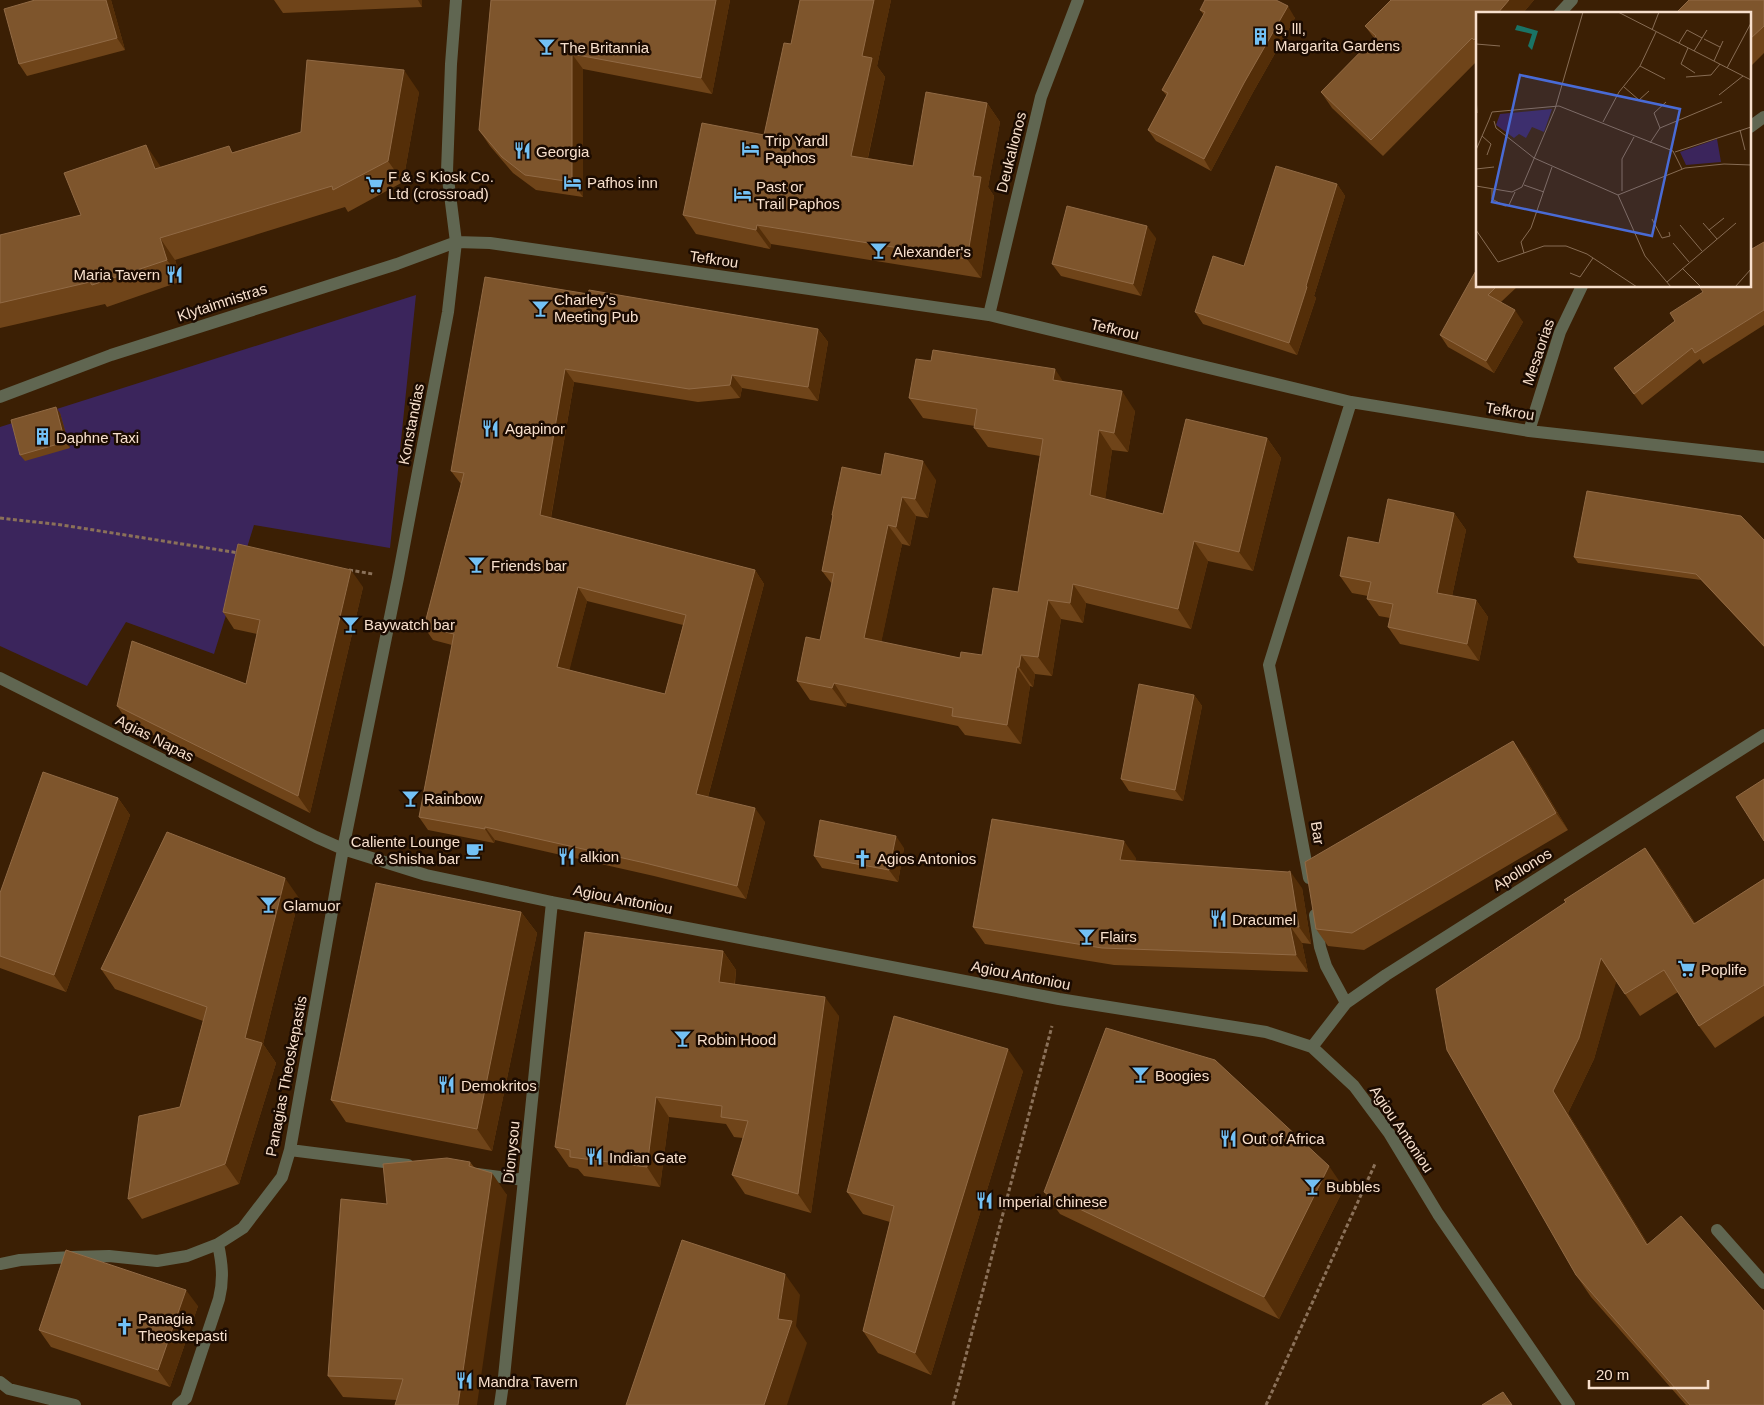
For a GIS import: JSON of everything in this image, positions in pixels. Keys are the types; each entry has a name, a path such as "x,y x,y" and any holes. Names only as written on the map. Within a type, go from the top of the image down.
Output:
{"street":[{"name":"Konstandias","path":"343,849 398,578 448,312 456,242 447,171 451,64 456,0"},
{"name":"Deukalionos","path":"988,316 1041,97 1078,0"},
{"path":"1561,12 1572,0"},
{"path":"1752,126 1764,117"},
{"name":"Tefkrou","path":"456,242 490,242 988,316 1351,402 1529,430 1764,457"},
{"name":"Klytaimnistras","path":"0,397 111,355 397,264 456,242"},
{"name":"Mesaorias","path":"1529,430 1560,332 1581,288"},
{"name":"Bar","path":"1346,1003 1326,966 1320,947 1298,813 1269,665 1351,402"},
{"name":"Agias Napas","path":"0,678 296,827"},
{"name":"Apollonos","path":"1312,1047 1346,1003 1386,975 1764,736"},
{"name":"Agiou Antoniou","path":"296,827 343,849 426,875 552,902 1059,999 1266,1032 1312,1047 1354,1086 1389,1133 1438,1214 1569,1405"},
{"name":"Panagias Theoskepastis","path":"0,1264 20,1260 109,1256 157,1261 187,1256 218,1244 243,1228 282,1177 290,1150 343,849"},
{"name":"Dionysou","path":"500,1405 552,902"},
{"path":"290,1150 417,1166"},
{"path":"466,1172 524,1180"},
{"path":"1717,1230 1764,1283"},
{"path":"178,1405 186,1398 223,1284 223,1269 218,1244"},
{"path":"0,1382 9,1389 75,1405"}],"path":[{"path":"0,518 62,525 244,554"},
{"path":"341,569 398,578"},
{"path":"953,1405 1059,999"},
{"path":"1266,1405 1389,1133"}],"shaded area":[{"path":"416,295 390,548 254,525 214,654 126,622 87,686 0,646 0,427"}],"building":[{"path":"35,0 106,0 117,38 19,64 4,9"},
{"path":"491,0 716,0 701,78 572,54 572,182 525,175 502,157 479,130"},
{"path":"800,0 874,0 862,56 872,58 851,156 913,166 926,92 987,103 973,176 981,177 967,259 757,225 756,230 683,215 702,123 764,135 784,43 791,44"},
{"path":"1205,0 1276,0 1288,6 1244,83 1204,159 1148,130 1168,93 1162,90 1205,12 1200,10"},
{"path":"1391,0 1509,0 1499,12 1476,12 1476,38 1474,40 1472,38 1371,140 1321,92 1376,36 1365,26"},
{"path":"1689,0 1764,0 1764,26 1752,37 1752,12 1677,12"},
{"path":"307,60 404,70 388,161 333,190 332,186 160,238 167,260 92,285 90,282 0,303 0,235 81,215 64,173 146,145 155,169 229,146 232,153 301,132"},
{"path":"1276,166 1337,184 1289,343 1195,312 1213,256 1244,266"},
{"path":"1067,206 1147,226 1133,284 1052,264"},
{"path":"1764,242 1764,310 1695,353 1692,348 1634,394 1614,368 1675,321 1670,313 1703,292 1700,288 1752,288 1752,249"},
{"path":"1476,271 1476,288 1495,288 1488,295 1515,310 1486,361 1440,335"},
{"path":"485,277 588,294 589,290 818,329 808,387 732,375 730,385 689,389 565,369 540,515 755,570 696,794 755,808 737,886 485,827 485,829 419,817 454,634 424,627 464,473 451,471","holes":["578,587 686,615 665,694 557,667"]},
{"path":"933,350 1055,369 1053,380 1122,391 1114,433 1099,430 1090,495 1163,514 1186,419 1267,438 1239,552 1194,541 1178,609 1073,584 1070,603 1048,600 1038,657 1021,655 1019,667 1017,667 1007,725 952,716 953,708 834,683 832,688 797,681 806,637 820,640 834,573 822,571 842,467 881,475 885,453 923,461 915,499 902,497 896,527 888,525 864,638 960,658 961,652 982,655 993,588 1018,592 1043,439 974,428 977,409 909,398 916,359 931,361"},
{"name":"Daphne Taxi","path":"56,407 65,442 20,455 11,420"},
{"path":"1587,491 1741,516 1764,540 1764,646 1696,574 1574,557"},
{"path":"1388,499 1454,513 1437,593 1476,600 1467,644 1388,627 1393,604 1367,599 1371,582 1340,576 1348,537 1379,543"},
{"path":"238,544 351,570 298,796 117,706 132,641 246,684 260,620 223,612"},
{"path":"1139,684 1194,695 1175,790 1121,779"},
{"path":"1513,741 1556,813 1352,933 1316,929 1305,862"},
{"path":"43,772 118,798 54,975 0,956 0,893"},
{"path":"1764,779 1764,841 1736,797"},
{"path":"992,819 1124,841 1120,860 1290,871 1299,927 1290,926 1296,955 1102,948 973,927"},
{"name":"Agios Antonios","path":"820,820 896,836 889,870 814,856"},
{"path":"167,832 285,878 245,1038 262,1043 225,1164 128,1199 139,1116 180,1107 207,1007 101,969"},
{"path":"1645,848 1694,924 1764,879 1764,985 1699,1026 1664,970 1625,994 1601,958 1579,1038 1553,1091 1647,1245 1681,1216 1764,1311 1764,1405 1690,1405 1576,1275 1447,1050 1436,989 1566,902 1564,900"},
{"path":"376,883 521,912 477,1129 331,1100"},
{"path":"585,932 723,951 719,982 825,997 798,1194 732,1175 748,1121 721,1117 722,1106 656,1097 647,1167 570,1157 570,1150 555,1147"},
{"path":"894,1016 1008,1049 915,1353 863,1331 894,1206 847,1192"},
{"path":"1106,1028 1215,1060 1329,1166 1264,1297 1044,1192"},
{"path":"447,1158 470,1162 469,1166 492,1173 458,1405 395,1405 403,1379 328,1376 341,1199 387,1204 383,1164"},
{"path":"682,1240 785,1274 778,1319 792,1321 764,1405 626,1405"},
{"name":"Panagia Theoskepasti","path":"66,1250 186,1290 158,1370 39,1330"},
{"path":"1503,1392 1512,1405 1482,1405"}],"place":[{"name":"9, lll, Margarita Gardens","path":"1261,37"},
{"name":"The Britannia","path":"546,47"},
{"name":"Trip Yardl Paphos","path":"751,149"},
{"name":"Georgia","path":"522,151"},
{"name":"Pafhos inn","path":"573,182"},
{"name":"F & S Kiosk Co. Ltd (crossroad)","path":"374,185"},
{"name":"Past or Trail Paphos","path":"742,195"},
{"name":"Alexander's","path":"879,251"},
{"name":"Maria Tavern","path":"174,274"},
{"name":"Charley's Meeting Pub","path":"540,308"},
{"name":"Agapinor","path":"491,428"},
{"name":"Daphne Taxi","path":"42,437"},
{"name":"Friends bar","path":"477,565"},
{"name":"Baywatch bar","path":"350,624"},
{"name":"Rainbow","path":"410,798"},
{"name":"Caliente Lounge & Shisha bar","path":"474,850"},
{"name":"alkion","path":"566,856"},
{"name":"Agios Antonios","path":"863,858"},
{"name":"Glamuor","path":"269,905"},
{"name":"Dracumel","path":"1218,919"},
{"name":"Flairs","path":"1086,936"},
{"name":"Poplife","path":"1687,969"},
{"name":"Robin Hood","path":"683,1039"},
{"name":"Boogies","path":"1141,1075"},
{"name":"Demokritos","path":"447,1085"},
{"name":"Out of Africa","path":"1228,1138"},
{"name":"Indian Gate","path":"595,1157"},
{"name":"Bubbles","path":"1312,1186"},
{"name":"Imperial chinese","path":"984,1201"},
{"name":"Panagia Theoskepasti","path":"124,1327"},
{"name":"Mandra Tavern","path":"464,1381"}]}
